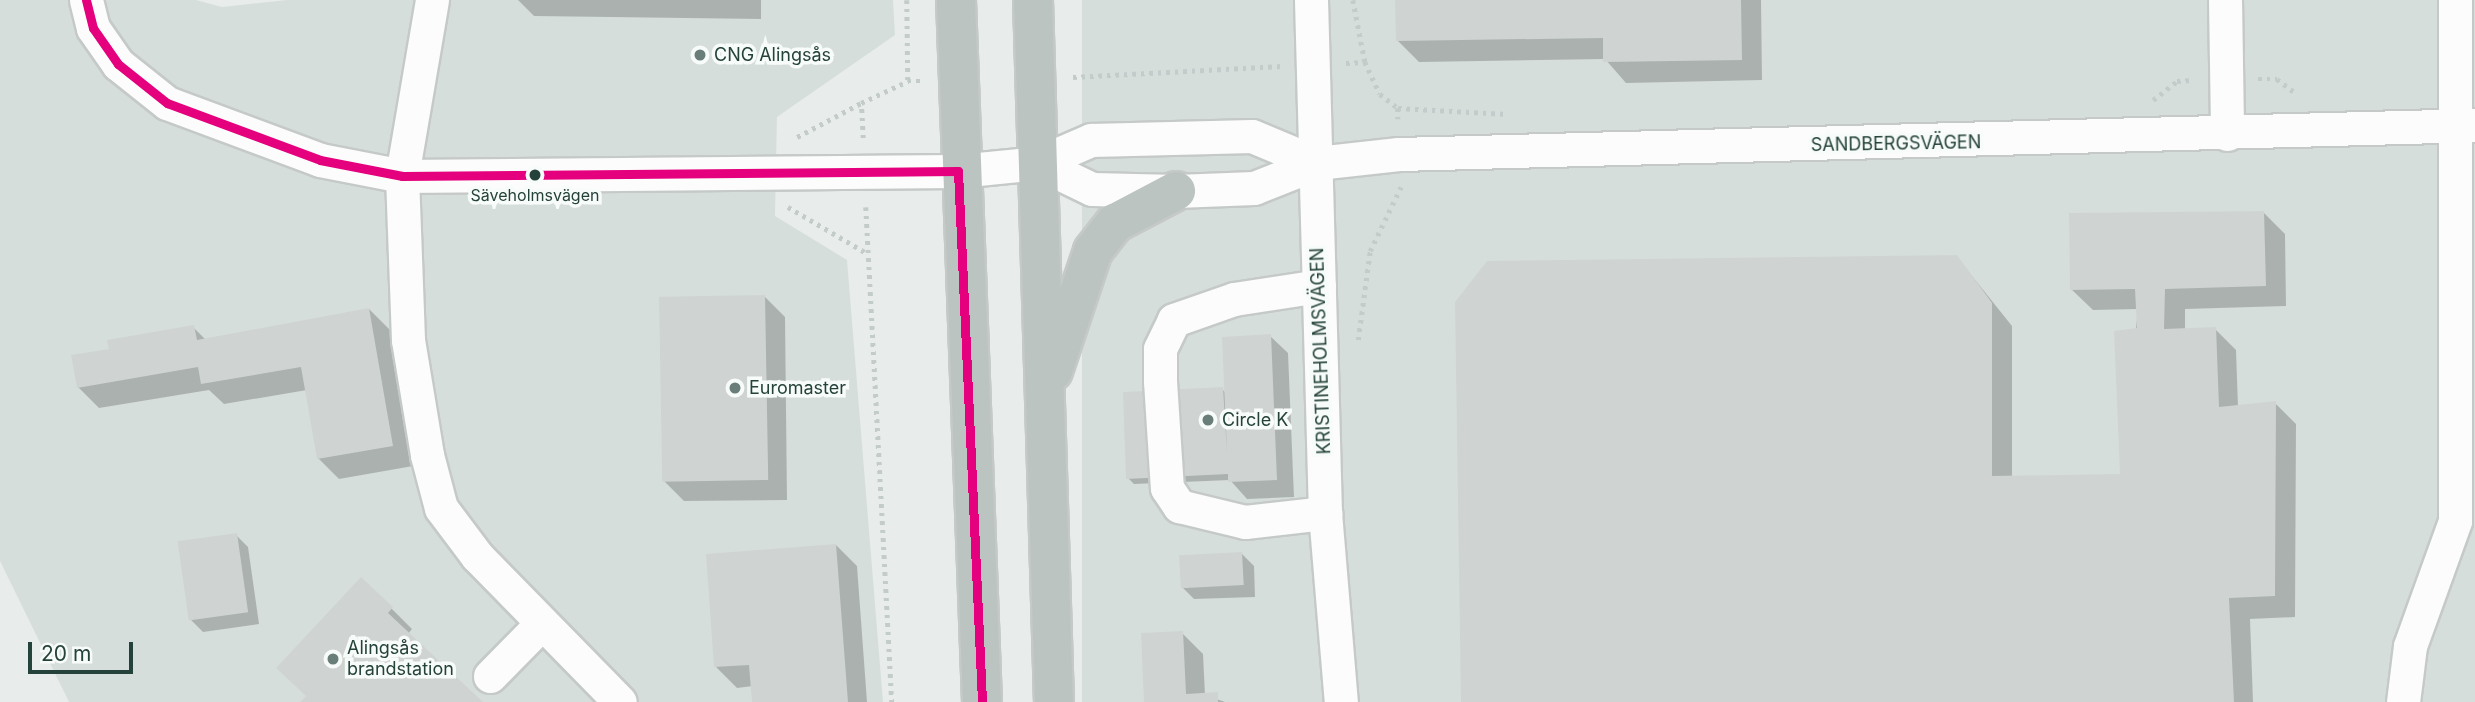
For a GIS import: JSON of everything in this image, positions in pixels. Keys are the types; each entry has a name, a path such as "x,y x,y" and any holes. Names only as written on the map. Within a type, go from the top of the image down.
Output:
{"highway":[{"path":"956,0 958,171 982,702"},
{"path":"1033,0 1054,702"},
{"path":"1046,393 1093,251 1115,223 1175,191"}],"street":[{"name":"SANDBERGSVÄGEN","path":"86,0 93,29 118,64 167,103 320,160 402,176 958,171 1038,163 1091,139 1251,136 1317,163"},
{"path":"432,0 402,176 408,340 442,508 477,556 620,702"},
{"name":"KRISTINEHOLMSVÄGEN","path":"1311,0 1325,513 1341,702"},
{"path":"2225,0 2227,134"},
{"path":"2403,702 2410,646 2455,521 2463,128 2455,0"},
{"name":"SANDBERGSVÄGEN","path":"1038,163 1093,189 1175,191 1254,188 1317,163 1399,154 2463,128"},
{"path":"1319,286 1234,299 1174,320 1160,349 1160,382 1167,488 1179,506 1245,522 1325,513"},
{"path":"490,676 542,623"}],"path":[{"path":"907,0 908,80"},
{"path":"1353,0 1365,62 1380,94 1398,108 1401,197 1384,215 1370,251 1357,350"},
{"path":"1037,78 1365,62"},
{"path":"892,702 861,103 908,80 957,80"},
{"path":"729,173 868,254"}],"shaded area":[{"path":"0,0 196,0 222,7 287,0 893,0 895,35 777,117 775,216 847,260 883,702 69,702 0,561"},
{"path":"1082,0 2475,0 2475,702 1082,702"}],"building":[{"path":"1395,0 1741,0 1742,60 1603,62 1603,38 1396,41"},
{"path":"2264,211 2266,286 2165,289 2164,329 2216,327 2219,407 2276,401 2275,596 2229,598 2234,702 1461,702 1455,302 1487,261 1957,255 1992,303 1992,476 2120,474 2114,331 2137,328 2135,289 2070,290 2069,213"},
{"path":"765,295 768,480 662,482 659,297"},
{"path":"369,308 393,446 317,459 301,367 201,384 198,367 77,388 71,355 109,349 107,340 194,325 197,340"},
{"path":"1271,334 1277,480 1228,482 1228,474 1126,479 1123,392 1223,387 1227,453 1222,337"},
{"path":"237,533 248,612 189,621 178,541"},
{"path":"836,544 848,702 752,702 749,665 714,667 706,554"},
{"path":"1242,552 1244,585 1181,588 1179,555"},
{"path":"361,577 393,607 388,613 483,702 300,702 306,696 276,668"},
{"path":"1183,631 1186,694 1218,692 1218,702 1144,702 1141,633"}],"transit line":[{"path":"86,0 93,28 118,64 167,103 320,160 402,176 958,171"},
{"path":"958,171 982,702"}],"place":[{"name":"CNG Alingsås","path":"700,55"},
{"name":"Säveholmsvägen","path":"535,175"},
{"name":"Euromaster","path":"735,388"},
{"name":"Circle K","path":"1208,420"},
{"name":"Alingsås brandstation","path":"333,659"}]}
